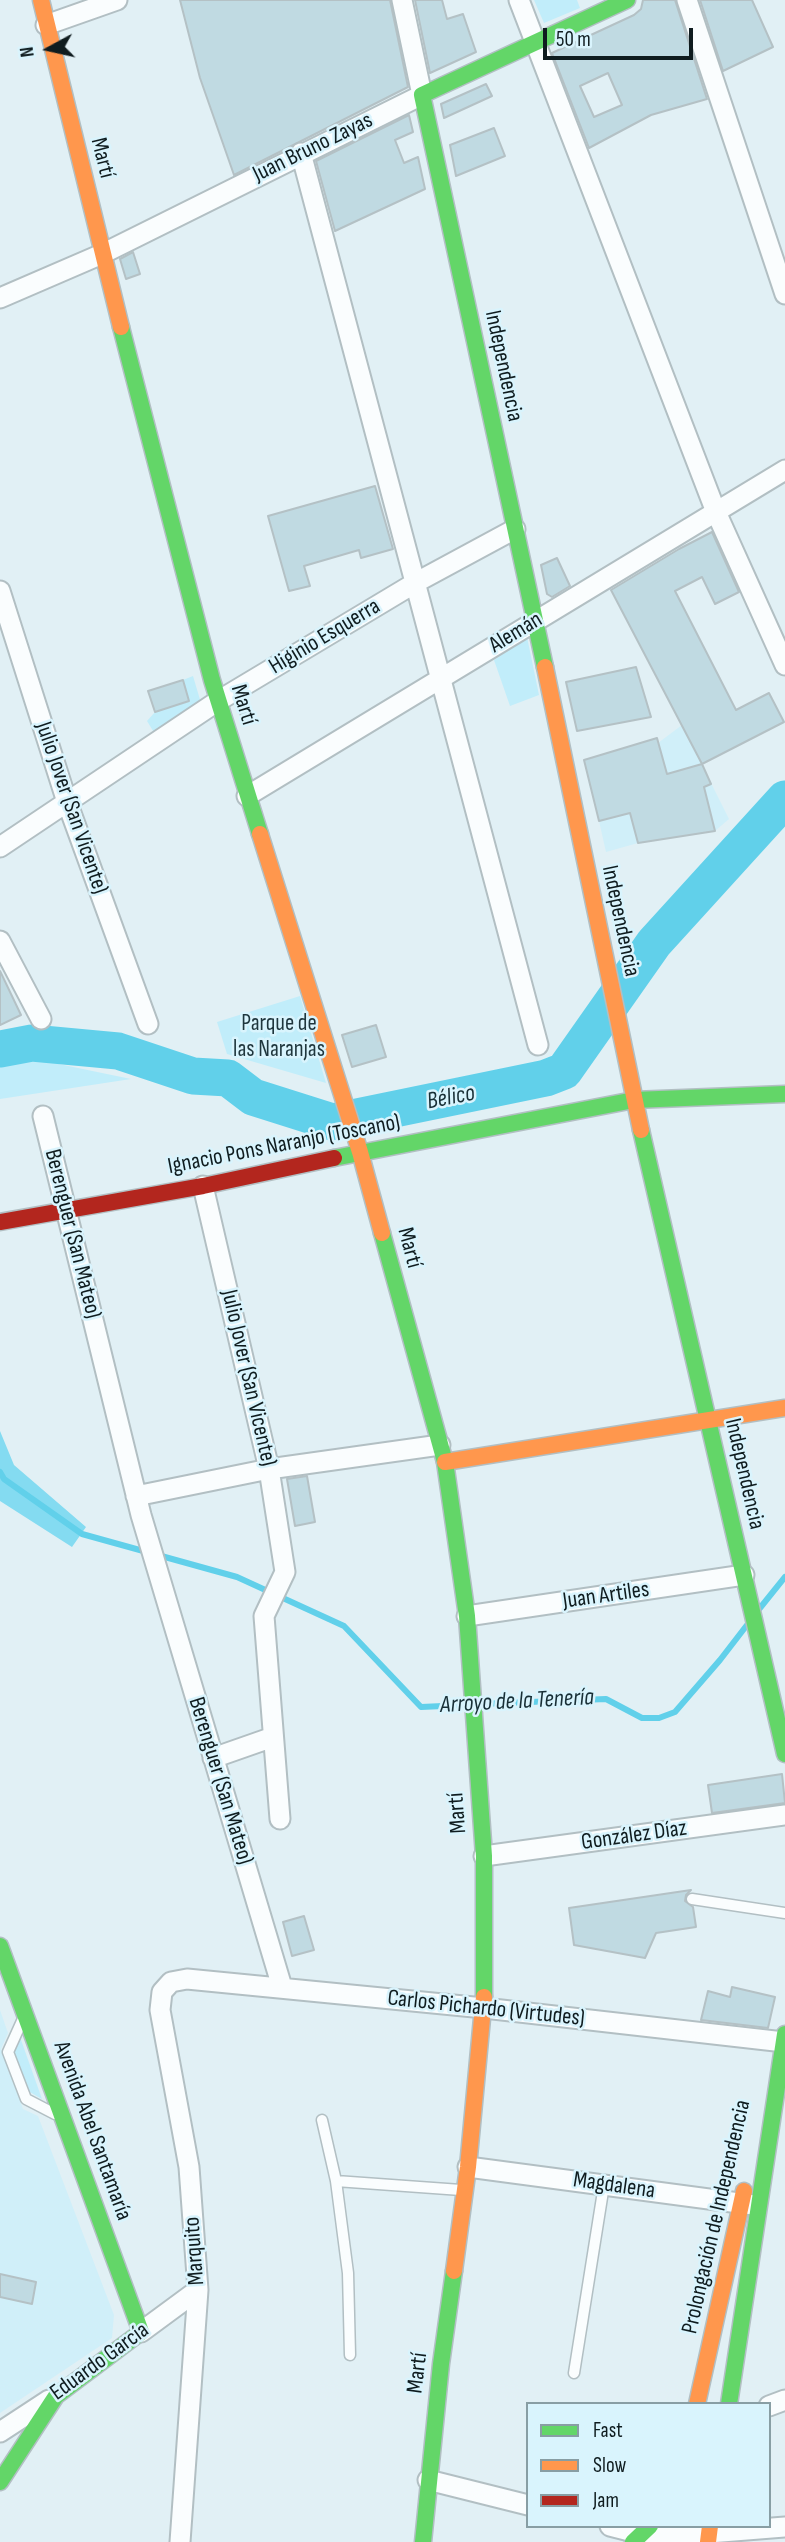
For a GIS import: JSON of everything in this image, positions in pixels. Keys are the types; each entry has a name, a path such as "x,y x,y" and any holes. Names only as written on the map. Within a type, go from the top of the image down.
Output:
{"street":[{"name":"Martí","path":"41,0 102,254 218,701 358,1146 442,1454 467,1616 484,1856 484,2008 468,2167 441,2364 423,2542"},
{"path":"46,25 117,0"},
{"path":"402,0 422,95"},
{"path":"519,0 716,512 785,665"},
{"name":"Juan Bruno Zayas","path":"0,298 102,254 301,153 627,0"},
{"path":"687,0 785,294"},
{"name":"Independencia","path":"422,95 536,622 633,1094 785,1752"},
{"path":"301,153 538,1045"},
{"name":"Alemán","path":"247,796 785,470"},
{"name":"Higinio Esquerra","path":"0,846 218,701 415,583 514,529"},
{"name":"Julio Jover (San Vicente)","path":"0,591 67,802 148,1024"},
{"path":"0,942 41,1019"},
{"name":"Ignacio Pons Naranjo (Toscano)","path":"0,1222 203,1186 358,1146 633,1094 785,1094"},
{"name":"Berenguer (San Mateo)","path":"43,1116 138,1506 282,1987"},
{"name":"Julio Jover (San Vicente)","path":"203,1186 269,1469 285,1572 264,1616 273,1737"},
{"path":"138,1506 269,1469 442,1454 785,1408"},
{"name":"Juan Artiles","path":"467,1616 746,1584"},
{"path":"213,1758 273,1737 280,1819"},
{"name":"González Díaz","path":"484,1856 785,1815"},
{"name":"Avenida Abel Santamaría","path":"0,1946 141,2332"},
{"name":"Carlos Pichardo (Virtudes)","path":"187,1979 785,2039"},
{"name":"Marquito","path":"180,2542 198,2290 188,2167 160,2010 162,1992 171,1982 187,1979"},
{"name":"Prolongación de Independencia","path":"698,2402 750,2204 785,2039"},
{"name":"Magdalena","path":"468,2167 750,2204"},
{"name":"Prolongación de Independencia","path":"729,2402 750,2204"},
{"name":"Eduardo García","path":"0,2432 56,2396 198,2290"},
{"path":"0,2482 56,2396"},
{"path":"428,2480 526,2504"},
{"path":"618,2528 641,2534 709,2534 785,2527"}],"lane":[{"path":"692,1899 785,1913"},
{"path":"25,2014 8,2052 26,2099 63,2117"},
{"path":"322,2120 336,2181 348,2273 350,2354"},
{"path":"336,2181 465,2191"},
{"path":"574,2372 604,2184"}],"shaded area":[{"path":"682,725 729,819 715,831 638,843 606,852 599,821 644,810 636,780 590,789 584,760 658,743"},
{"path":"0,1431 14,1465 86,1527 72,1547 0,1501"},
{"path":"0,2010 8,2033 1,2049 23,2109 38,2116 114,2315 112,2338 0,2413"}],"green space":[{"path":"534,0 577,0 580,8 544,23"},
{"path":"527,637 539,695 510,706 494,660"},
{"path":"193,676 201,703 155,734 147,721 155,712 189,701 183,680"},
{"name":"Parque de las Naranjas","path":"300,996 326,1083 227,1054 217,1022"},
{"path":"25,1057 131,1079 0,1099 0,1060"},
{"path":"20,2037 42,2099 28,2091 13,2052"}],"building":[{"path":"180,0 390,0 408,87 234,175 200,78"},
{"path":"415,0 442,0 447,19 463,14 476,52 430,73"},
{"path":"643,0 675,0 707,99 651,115 589,148 552,53 634,15 641,9","holes":["608,73 622,105 594,117 580,86"]},
{"path":"700,0 752,0 773,47 723,71"},
{"path":"486,84 492,96 444,118 441,104"},
{"path":"409,115 413,132 395,140 404,163 418,157 425,189 335,231 316,161"},
{"path":"494,128 505,156 456,176 450,145"},
{"path":"133,252 140,274 126,279 120,259"},
{"path":"375,486 393,549 361,558 359,550 304,566 310,586 289,591 268,516"},
{"path":"712,532 739,592 715,604 702,577 675,591 736,710 769,693 784,722 702,764 611,590"},
{"path":"557,558 570,586 552,597 547,594 541,565"},
{"path":"636,667 651,717 577,731 566,682"},
{"path":"183,680 189,701 155,712 148,691"},
{"path":"245,699 254,719 244,725 237,704"},
{"path":"657,738 667,774 702,764 711,784 704,787 715,831 638,843 630,813 599,821 584,760"},
{"path":"0,971 21,1015 0,1025"},
{"path":"376,1025 386,1057 352,1067 342,1035"},
{"path":"307,1476 315,1522 295,1526 287,1479"},
{"path":"782,1774 785,1803 712,1813 708,1785"},
{"path":"691,1890 685,1901 693,1907 696,1927 656,1933 645,1958 574,1945 569,1908"},
{"path":"304,1916 314,1950 292,1956 283,1922"},
{"path":"732,1987 775,1997 768,2028 701,2020 708,1991 730,1997"},
{"path":"0,2274 36,2282 32,2304 0,2297"}],"waterway":[{"name":"Bélico","path":"0,1049 32,1043 118,1051 193,1076 228,1078 253,1097 332,1122 546,1078 564,1071 654,943 785,799"},
{"name":"Arroyo de la Tenería","path":"0,1472 4,1479 82,1534 237,1577 344,1626 421,1707 465,1705"},
{"name":"Arroyo de la Tenería","path":"760,1608 785,1577"},
{"name":"Arroyo de la Tenería","path":"479,1704 606,1699 642,1718 659,1718 675,1712 747,1625"}],"traffic: fast":[{"path":"545,667 422,95 627,0"},
{"path":"121,327 212,680 260,834"},
{"path":"334,1158 634,1100 785,1094"},
{"path":"641,1130 785,1754"},
{"path":"382,1233 445,1462 467,1616 484,1856 484,1997"},
{"path":"0,1946 141,2332 56,2396 0,2482"},
{"path":"729,2402 785,2034"},
{"path":"423,2542 441,2364 454,2271"},
{"path":"633,2542 648,2528"}],"traffic: slow":[{"path":"41,0 121,327"},
{"path":"545,667 641,1130"},
{"path":"260,834 360,1152 382,1233"},
{"path":"445,1462 785,1408"},
{"path":"454,2271 468,2167 484,1997"},
{"path":"697,2402 744,2191"},
{"path":"708,2542 710,2528"}],"traffic: jam":[{"path":"0,1222 203,1186 334,1158"}]}
